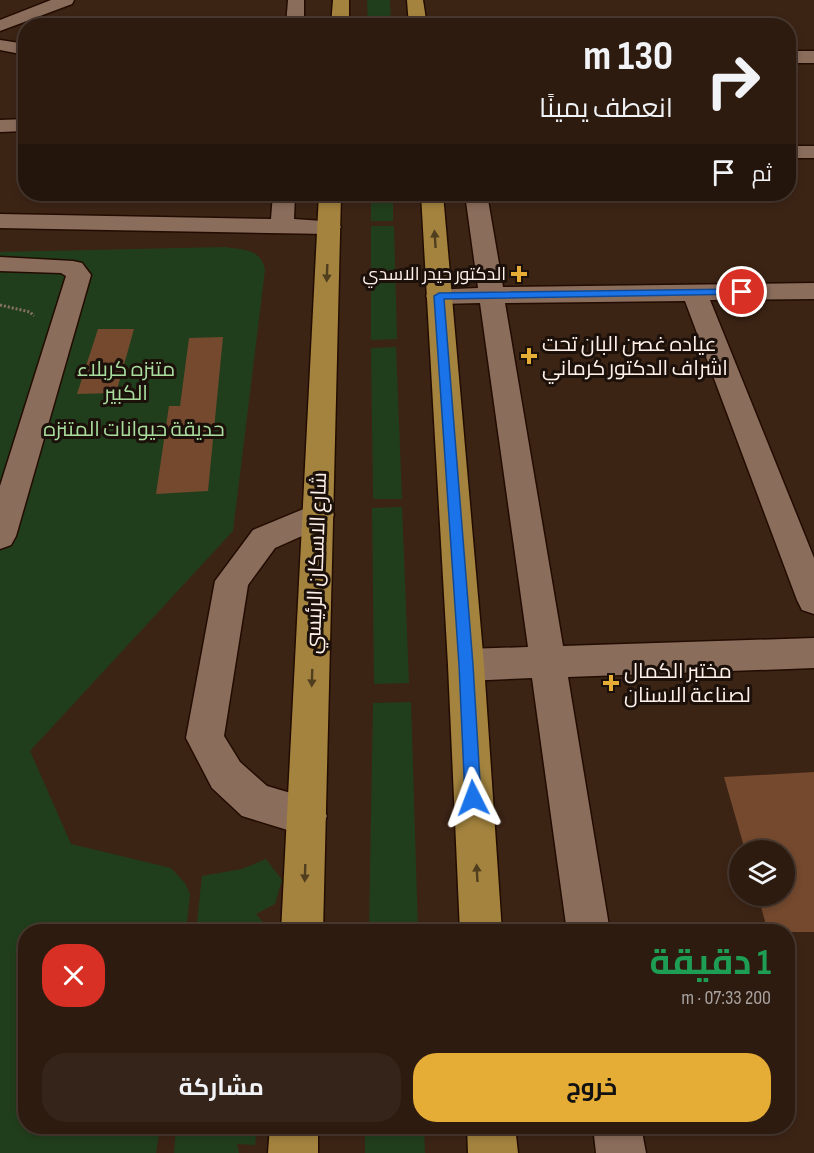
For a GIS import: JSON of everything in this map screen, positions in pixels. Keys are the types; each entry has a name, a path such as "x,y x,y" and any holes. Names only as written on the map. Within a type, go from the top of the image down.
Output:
{"main road":[{"path":"341,0 342,18"},
{"path":"415,0 416,18"},
{"name":"شارع الاسكان الرئيسي","path":"302,924 330,201"},
{"path":"432,201 466,665 481,924"},
{"path":"293,1153 294,1134"},
{"path":"492,1134 493,1153"}],"street":[{"path":"20,18 66,0"},
{"path":"295,18 296,0"},
{"path":"0,26 18,19"},
{"path":"0,45 18,49"},
{"path":"0,52 18,51"},
{"path":"796,57 814,57"},
{"path":"0,126 18,125"},
{"path":"796,152 814,152"},
{"path":"282,226 284,201"},
{"path":"477,201 588,924"},
{"path":"0,221 329,227"},
{"path":"0,264 61,266 73,268 79,275 0,536"},
{"path":"439,296 814,291"},
{"path":"695,292 813,594"},
{"path":"307,816 256,802 226,774 205,738 232,581 264,539 318,515"},
{"path":"466,665 814,653"},
{"path":"618,1134 621,1153"}],"green space":[{"path":"367,0 390,0 391,18 368,18"},
{"path":"371,201 393,201 393,221 371,221"},
{"path":"371,226 394,226 397,339 371,340"},
{"name":"متنزه كربلاء الكبير","path":"225,247 250,251 263,263 265,270 233,531 30,751 71,844 171,868 185,883 190,894 187,924 18,924 18,1134 159,1134 156,1153 0,1153 0,252"},
{"path":"396,347 402,499 373,499 371,348"},
{"path":"402,507 409,683 374,684 372,508"},
{"path":"411,702 418,924 369,924 373,703"},
{"path":"266,859 282,880 275,904 256,914 264,924 197,924 202,876 242,869"},
{"path":"175,1134 256,1134 255,1145 237,1144 239,1153 174,1153"},
{"path":"365,1134 424,1134 425,1153 365,1153"}],"building":[{"path":"98,329 134,329 116,393 77,394"},
{"path":"223,337 208,491 156,494 169,406 180,406 189,338"},
{"path":"814,772 814,932 795,932 795,924 766,924 761,906 795,906 795,840 742,840 724,777"}],"place":[{"name":"الدكتور حيدر الاسدي","path":"519,274"},
{"name":"عياده غصن البان تحت اشراف الدكتور كرماني","path":"529,356"},
{"name":"مختبر الكمال لصناعة الاسنان","path":"611,683"}],"route":[{"path":"473,798 466,665 439,296 742,292"}],"park label":[{"name":"حديقة حيوانات المتنزه","path":"134,429"}]}
